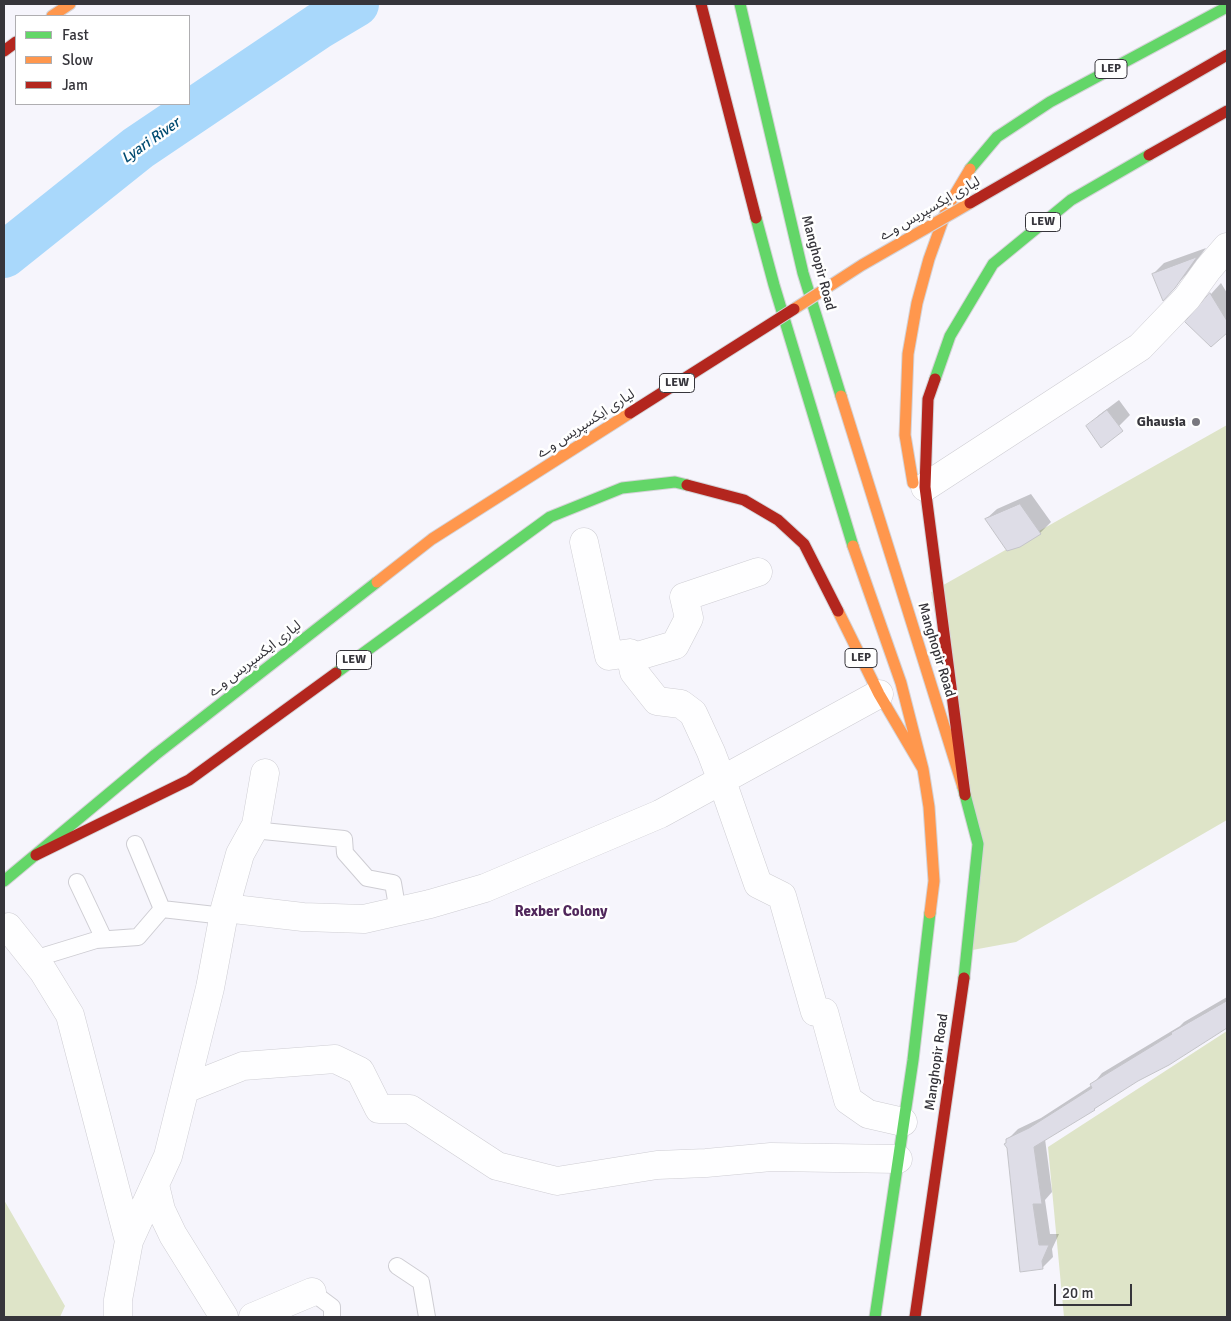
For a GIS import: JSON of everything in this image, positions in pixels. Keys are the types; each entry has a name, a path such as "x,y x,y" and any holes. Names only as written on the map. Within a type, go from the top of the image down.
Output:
{"main road":[{"path":"54,15 70,4"},
{"name":"Manghopir Road","path":"701,4 774,285 854,549 901,683 923,769 929,808 934,881 913,1060 875,1317"},
{"name":"Manghopir Road","path":"740,4 803,273 965,795 978,844 960,1008 915,1317"},
{"name":"LEP","path":"997,137 1050,102 1227,7"},
{"path":"4,51 15,43"},
{"name":"لیاری ایکسپریس وے","path":"4,881 155,755 432,539 862,265 1227,55"},
{"name":"LEW","path":"965,795 925,487 928,399 950,336 993,264 1071,200 1227,111"},
{"name":"LEW","path":"943,633 931,592 905,435 908,354 917,303 929,259 948,206 970,168 997,137"},
{"name":"LEW","path":"36,855 189,780 550,517 622,488 675,482 744,500 778,520 804,544"},
{"name":"LEP","path":"804,544 879,694 923,769"}],"street":[{"path":"925,487 1140,348 1187,298 1227,247"},
{"path":"584,542 609,656 630,653 634,672 657,700 681,704 693,713 722,780 758,884 782,896 815,1012 824,1012 848,1100 868,1114 904,1122"},
{"path":"631,658 675,645 689,618 684,597 758,572"},
{"path":"224,912 364,919 430,904 485,888 660,814 879,694"},
{"path":"118,1317 118,1300 129,1240 168,1156 210,988 224,912 240,854 256,825 266,773"},
{"path":"8,927 43,971 70,1015 129,1240"},
{"path":"185,1089 242,1066 335,1059 360,1071 379,1109 410,1109 498,1166 557,1181 657,1165 771,1157 898,1159"},
{"path":"154,1185 161,1210 173,1235 224,1317"},
{"path":"253,1317 312,1292"}],"lane":[{"path":"254,830 344,839 345,853 367,878 393,883 398,912"},
{"path":"135,844 162,909"},
{"path":"77,882 104,939"},
{"path":"162,909 224,912"},
{"path":"34,959 96,940 138,937 162,909"},
{"path":"397,1266 421,1282 427,1317"},
{"path":"312,1292 332,1307 332,1317"}],"green space":[{"path":"1227,425 1227,820 1016,942 967,951 978,844 931,592"},
{"path":"1227,1031 1227,1317 1064,1317 1048,1147"},
{"path":"4,1200 65,1306 60,1317 4,1317"}],"building":[{"path":"1197,257 1175,288 1163,301 1152,274"},
{"path":"1210,293 1227,321 1227,333 1211,347 1185,322"},
{"path":"1107,410 1123,431 1101,448 1086,426"},
{"path":"1020,504 1041,534 1020,547 1007,551 985,519"},
{"path":"1227,1001 1227,1028 1169,1065 1138,1081 1034,1147 1042,1204 1033,1204 1039,1245 1049,1245 1042,1261 1043,1269 1020,1272 1007,1148 1004,1144 1006,1139 1029,1128 1092,1088 1090,1084 1171,1033"}],"waterway":[{"name":"Lyari River","path":"4,255 138,148 319,26 356,4"}],"traffic: fast":[{"path":"740,4 803,273 841,396"},
{"path":"970,169 997,137 1050,102 1227,7"},
{"path":"935,379 950,336 993,264 1071,200 1149,155"},
{"path":"756,218 774,285 853,546"},
{"path":"336,673 550,517 622,488 675,482 687,485"},
{"path":"155,755 377,582"},
{"path":"4,881 155,755"},
{"path":"963,787 978,844 964,978"},
{"path":"875,1317 913,1060 930,913"}],"traffic: slow":[{"path":"54,15 70,4"},
{"path":"913,483 905,435 908,354 917,303 929,259 948,206 970,169"},
{"path":"794,309 862,265 970,203"},
{"path":"841,396 963,787"},
{"path":"377,582 432,539 630,413"},
{"path":"853,546 901,683 923,769 929,807 934,881 930,913"},
{"path":"838,611 879,694 923,769"}],"traffic: jam":[{"path":"701,4 756,218"},
{"path":"4,51 15,43"},
{"path":"970,203 1227,55"},
{"path":"1149,155 1227,111"},
{"path":"630,413 794,309"},
{"path":"935,379 928,399 925,487 965,795"},
{"path":"687,485 744,500 778,520 804,544 838,611"},
{"path":"36,855 189,780 336,673"},
{"path":"915,1317 964,978"}],"place":[{"name":"Ghausia","path":"1196,422"}],"district":[{"name":"Rexber Colony","path":"561,912"}]}
